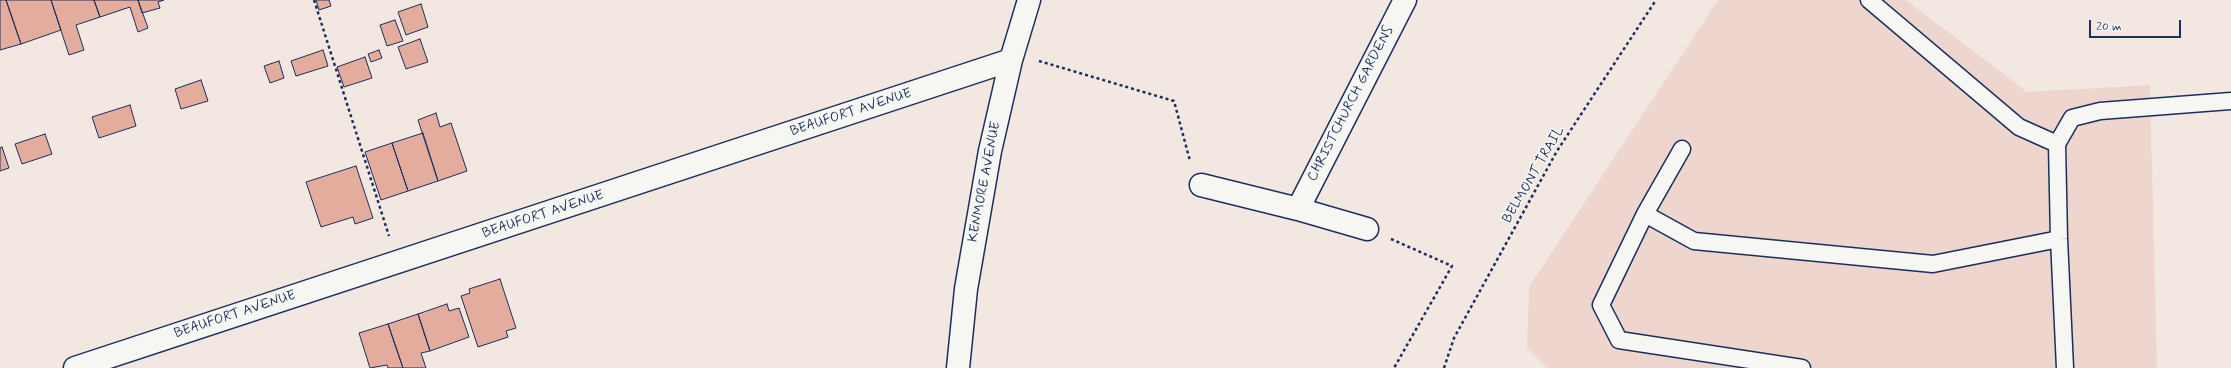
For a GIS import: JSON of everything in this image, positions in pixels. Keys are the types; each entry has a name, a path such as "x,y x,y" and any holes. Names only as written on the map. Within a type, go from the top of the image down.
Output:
{"street":[{"name":"KENMORE AVENUE","path":"958,368 967,282 990,151 1012,57 1029,0"},
{"name":"CHRISTCHURCH GARDENS","path":"1298,209 1405,0"},
{"name":"BEAUFORT AVENUE","path":"75,368 398,264 1012,57"},
{"path":"1201,185 1298,209 1367,229"}],"lane":[{"path":"1869,0 2019,127 2057,144"},
{"path":"2065,368 2059,239 2057,144 2072,118 2100,111 2231,101"},
{"path":"1682,149 1645,214 1601,305 1619,340 1802,368"},
{"path":"1645,214 1694,241 1933,264 2059,239"}],"path":[{"path":"314,0 398,264"},
{"name":"BELMONT TRAIL","path":"1444,368 1454,338 1557,151 1656,0"},
{"path":"1012,57 1174,101 1191,162 1201,185"},
{"path":"1367,229 1452,266 1394,368"}],"shaded area":[{"path":"1718,0 1906,0 2027,92 2150,85 2157,368 1547,368 1527,348 1529,287"}],"building":[{"path":"0,0 6,0 21,44 0,50"},
{"path":"6,0 51,0 61,30 21,44"},
{"path":"51,0 94,0 100,17 76,25 84,50 69,55"},
{"path":"94,0 138,0 148,28 138,32 130,7 100,17"},
{"path":"138,0 164,0 158,2 160,8 142,13"},
{"path":"316,0 329,0 331,6 319,10"},
{"path":"421,4 428,27 406,35 398,12"},
{"path":"395,20 403,41 387,46 380,25"},
{"path":"420,39 428,62 406,69 398,47"},
{"path":"323,50 328,66 296,76 291,61"},
{"path":"379,50 382,58 371,62 368,54"},
{"path":"365,57 372,78 344,87 337,67"},
{"path":"279,61 284,78 270,83 264,66"},
{"path":"201,80 208,101 181,109 175,89"},
{"path":"130,105 136,126 99,138 92,117"},
{"path":"436,113 440,127 451,123 467,171 438,181 418,120"},
{"path":"423,133 438,181 408,191 392,143"},
{"path":"45,134 52,154 22,164 15,144"},
{"path":"392,143 408,191 381,200 365,152"},
{"path":"2,147 9,168 0,171 0,148"},
{"path":"356,166 373,218 355,224 353,217 321,227 306,182"},
{"path":"500,279 516,328 506,331 508,337 478,347 461,296 470,293 469,289"},
{"path":"447,304 449,311 459,308 469,337 430,351 418,314"},
{"path":"418,314 430,351 421,353 426,368 403,368 388,324"},
{"path":"388,324 403,368 388,368 387,365 370,368 359,333"}]}
